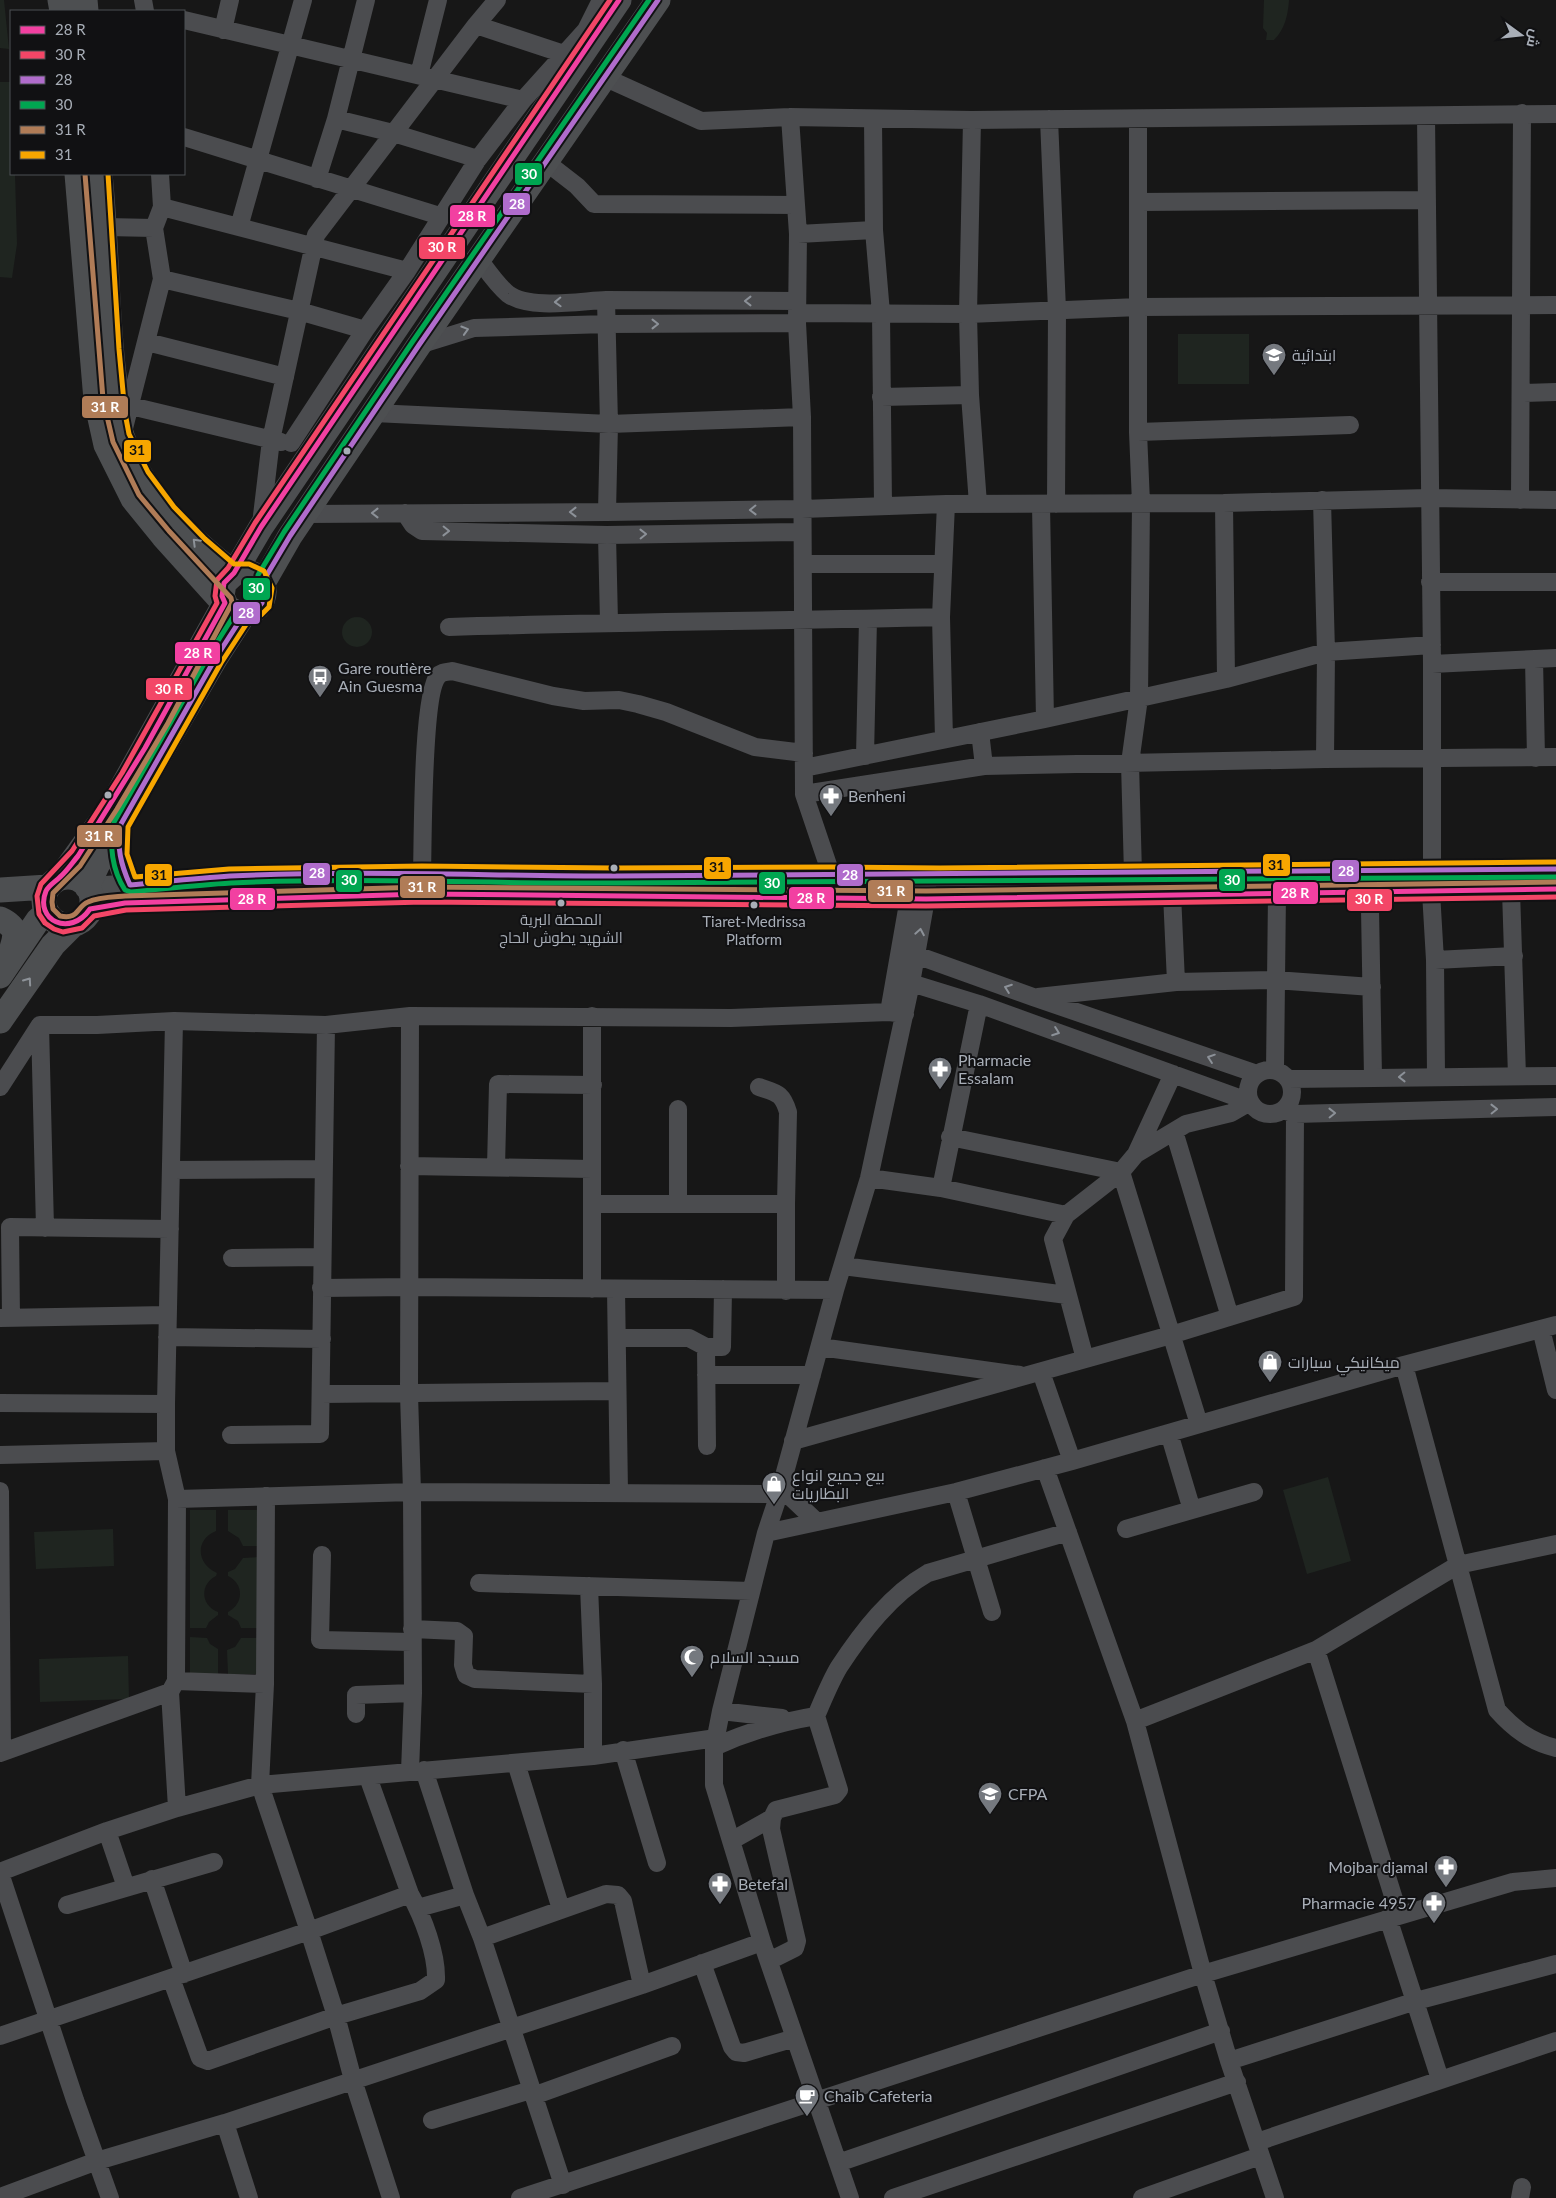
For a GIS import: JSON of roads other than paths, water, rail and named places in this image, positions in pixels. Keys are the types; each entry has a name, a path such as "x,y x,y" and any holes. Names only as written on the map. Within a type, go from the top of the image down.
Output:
{"highway":[{"path":"263,583 306,514 419,345 478,258 606,78 658,0"},
{"path":"234,573 261,527 301,449 603,1"},
{"path":"77,175 96,400 106,445 133,499 163,536 234,608 257,609 262,603 265,590 259,577 247,570 238,570 224,583 222,589 234,608"},
{"path":"100,175 106,227 111,351 122,435 138,470 163,508 199,546 234,573"},
{"path":"0,1021 85,902 105,849 215,660 234,608"},
{"path":"3,971 38,920 50,896 91,836 234,608"},
{"path":"121,824 117,840 118,857 130,885"},
{"path":"0,911 50,896 72,877 83,882 85,902 67,925 55,921 50,896"},
{"path":"0,890 50,896"},
{"path":"0,919 11,925 15,933 3,971"}],"main road":[{"path":"85,902 130,885 229,876 422,873 614,876 1133,874 1556,869"},
{"path":"85,902 125,903 423,894 917,898 1556,890"}],"street":[{"path":"223,30 230,0"},
{"path":"239,227 303,0"},
{"path":"318,179 336,119 366,0"},
{"path":"427,77 438,0"},
{"path":"261,527 271,440 316,235 394,133 427,77 497,0"},
{"path":"131,406 301,449 365,330 406,271 478,158 523,100 586,30 603,1"},
{"path":"185,20 523,100"},
{"path":"476,25 564,54"},
{"path":"606,78 701,121 790,117 972,120 1556,114"},
{"path":"1520,500 1522,113"},
{"path":"1426,116 1432,645 1432,870"},
{"path":"790,117 798,234 797,312 802,417 804,794 831,874"},
{"path":"336,119 394,133 478,158"},
{"path":"873,119 874,230 880,313 883,506"},
{"path":"1045,719 1048,504 1057,310 1049,119"},
{"path":"1133,874 1130,763 1138,698 1141,503 1138,432 1138,119"},
{"path":"972,120 968,314 970,395 978,504"},
{"path":"185,137 440,216"},
{"path":"546,162 577,186 594,204 796,205"},
{"path":"122,435 131,406 162,279 154,228 162,208 160,175"},
{"path":"1139,202 1427,200"},
{"path":"162,208 406,271"},
{"path":"106,227 154,228"},
{"path":"798,234 874,230"},
{"path":"478,258 502,288 517,299 534,303 606,300 797,312 968,314 1139,307 1556,305"},
{"path":"162,279 299,311 365,330"},
{"path":"606,300 609,424 607,512"},
{"path":"419,345 474,328 607,324 797,312"},
{"path":"147,342 285,376"},
{"path":"1522,394 1556,392"},
{"path":"881,397 970,395"},
{"path":"374,413 609,424 802,417"},
{"path":"1138,432 1350,425"},
{"path":"306,514 607,512 802,509 946,504 1429,498 1556,500"},
{"path":"1322,500 1326,652 1325,759"},
{"path":"1224,502 1226,679"},
{"path":"944,739 941,617 946,504"},
{"path":"405,513 414,525 422,531 607,535 802,532"},
{"path":"607,535 609,622"},
{"path":"803,564 942,564"},
{"path":"1430,582 1556,582"},
{"path":"448,627 609,622 803,622 941,617"},
{"path":"865,756 868,619"},
{"path":"422,873 425,754 431,696 438,676 444,672 452,671 553,696 584,701 619,700 638,704 666,712 755,747 804,761 865,756 1045,719 1226,679 1326,652 1432,645"},
{"path":"1432,664 1556,658"},
{"path":"1534,659 1536,758"},
{"path":"980,732 984,766"},
{"path":"804,794 984,766 1325,759 1556,758"},
{"path":"850,2198 762,1942 714,1785 715,1742 721,1711 766,1533 780,1491 869,1178 920,875"},
{"path":"1368,891 1370,909 1373,1077"},
{"path":"1511,891 1517,1076"},
{"path":"1431,892 1435,960 1436,1076"},
{"path":"794,1441 1171,1335 1294,1297 1290,1112 1292,1099 1291,1085 1282,1075 1275,980 1277,893"},
{"path":"1172,894 1176,982"},
{"path":"897,1013 911,983 916,955 917,898"},
{"path":"916,955 1257,1074"},
{"path":"1435,960 1514,956"},
{"path":"1033,997 1176,982 1275,980 1372,987"},
{"path":"911,983 979,1004 1250,1102"},
{"path":"941,1188 950,1137 979,1004"},
{"path":"40,1025 97,1025 174,1021 326,1025 410,1016 731,1018 897,1013"},
{"path":"410,1016 409,1394 412,1492 413,1693 417,1771 482,1938 562,2185"},
{"path":"592,1016 592,1289"},
{"path":"174,1021 167,1315 166,1451 176,1499 173,1687 177,1808"},
{"path":"0,1087 40,1025"},
{"path":"40,1025 44,1228"},
{"path":"231,1435 320,1434 326,1025"},
{"path":"1556,1076 1373,1077 1282,1075 1266,1070 1257,1074 1249,1083 1248,1096 1253,1108 1265,1114 1556,1108"},
{"path":"1085,1359 1053,1239 1066,1215 1120,1172 1136,1154 1173,1074"},
{"path":"496,1167 498,1084 593,1085"},
{"path":"759,1087 779,1094 785,1102 788,1112 786,1291"},
{"path":"1136,1154 1186,1124 1231,1114 1250,1102"},
{"path":"678,1109 678,1204"},
{"path":"1174,1131 1230,1317"},
{"path":"950,1137 1120,1172"},
{"path":"409,1166 592,1169"},
{"path":"171,1170 323,1169"},
{"path":"1120,1172 1199,1424"},
{"path":"869,1178 941,1188 1066,1215"},
{"path":"592,1204 786,1204"},
{"path":"167,1315 6,1318 10,1227 170,1229"},
{"path":"232,1258 322,1257"},
{"path":"843,1266 1067,1295"},
{"path":"321,1288 836,1290"},
{"path":"616,1289 619,1493"},
{"path":"617,1338 689,1338 706,1347 722,1347 723,1290"},
{"path":"766,1533 956,1492 1072,1462 1404,1365 1548,1326 1556,1390"},
{"path":"167,1337 322,1339"},
{"path":"706,1347 707,1446"},
{"path":"820,1347 1034,1374"},
{"path":"1404,1365 1497,1710 1512,1727 1531,1739 1556,1748"},
{"path":"706,1374 812,1375"},
{"path":"1034,1374 1072,1462"},
{"path":"321,1394 617,1391"},
{"path":"0,1403 166,1404"},
{"path":"1169,1433 1192,1510"},
{"path":"0,1455 166,1451"},
{"path":"1045,1468 1134,1721 1202,1974 1275,2198"},
{"path":"0,1491 1,1753 173,1687 265,1684"},
{"path":"176,1499 412,1492 619,1493 780,1491 817,1522"},
{"path":"956,1492 992,1612"},
{"path":"1126,1529 1254,1492"},
{"path":"266,1496 265,1684 260,1785 310,1931 353,2080 391,2198"},
{"path":"769,1961 795,1948 797,1941 771,1829 772,1818 776,1810 835,1795 839,1790 816,1716 838,1668 890,1602 910,1583 928,1573 1068,1532"},
{"path":"1134,1721 1316,1650 1458,1565 1556,1544"},
{"path":"322,1555 320,1640 457,1631 464,1636 463,1665 466,1676 475,1679 593,1684"},
{"path":"479,1583 752,1591"},
{"path":"589,1586 593,1684 593,1756"},
{"path":"1316,1650 1440,2079"},
{"path":"356,1714 356,1695 413,1693"},
{"path":"721,1711 793,1720"},
{"path":"110,2198 74,2100 0,1872 107,1831 177,1808 260,1785 516,1764 593,1756 623,1750 715,1742 749,1731 816,1716"},
{"path":"623,1750 656,1863"},
{"path":"516,1764 561,1909"},
{"path":"152,1879 200,2058 203,2060 208,2061 336,2016 420,1991 436,1980 436,1966 368,1777"},
{"path":"731,1841 772,1818"},
{"path":"107,1831 126,1887"},
{"path":"67,1905 214,1862"},
{"path":"520,2198 1202,1974 1513,1882 1556,1878"},
{"path":"482,1938 606,1894 618,1895 623,1901 642,1985"},
{"path":"0,2036 48,2018 310,1931 414,1901 465,1895"},
{"path":"0,2197 98,2161 226,2123 642,1985 762,1942"},
{"path":"702,1964 732,2047 736,2052 744,2053 795,2038"},
{"path":"1229,2061 1416,2001 1556,1964"},
{"path":"838,2163 1221,2031"},
{"path":"1152,2196 1259,2149 1440,2079 1556,2041"},
{"path":"432,2120 532,2093 672,2046"},
{"path":"893,2198 1237,2082"},
{"path":"226,2123 249,2198"}],"place":[{"name":"ابتدائية","path":"1274,376"},
{"name":"Gare routière Ain Guesma","path":"320,698"},
{"name":"Benheni","path":"831,817"},
{"name":"المحطة البرية الشهيد يطوش الحاج","path":"561,903"},
{"name":"Tiaret-Medrissa Platform","path":"754,905"},
{"name":"Pharmacie Essalam","path":"940,1090"},
{"name":"ميكانيكي سيارات","path":"1270,1383"},
{"name":"بيع جميع انواع البطاريات","path":"774,1505"},
{"name":"مسجد السلام","path":"692,1678"},
{"name":"CFPA","path":"990,1815"},
{"name":"Mojbar djamal","path":"1446,1888"},
{"name":"Betefal","path":"720,1905"},
{"name":"Pharmacie 4957","path":"1434,1924"},
{"name":"Chaib Cafeteria","path":"807,2117"}]}
